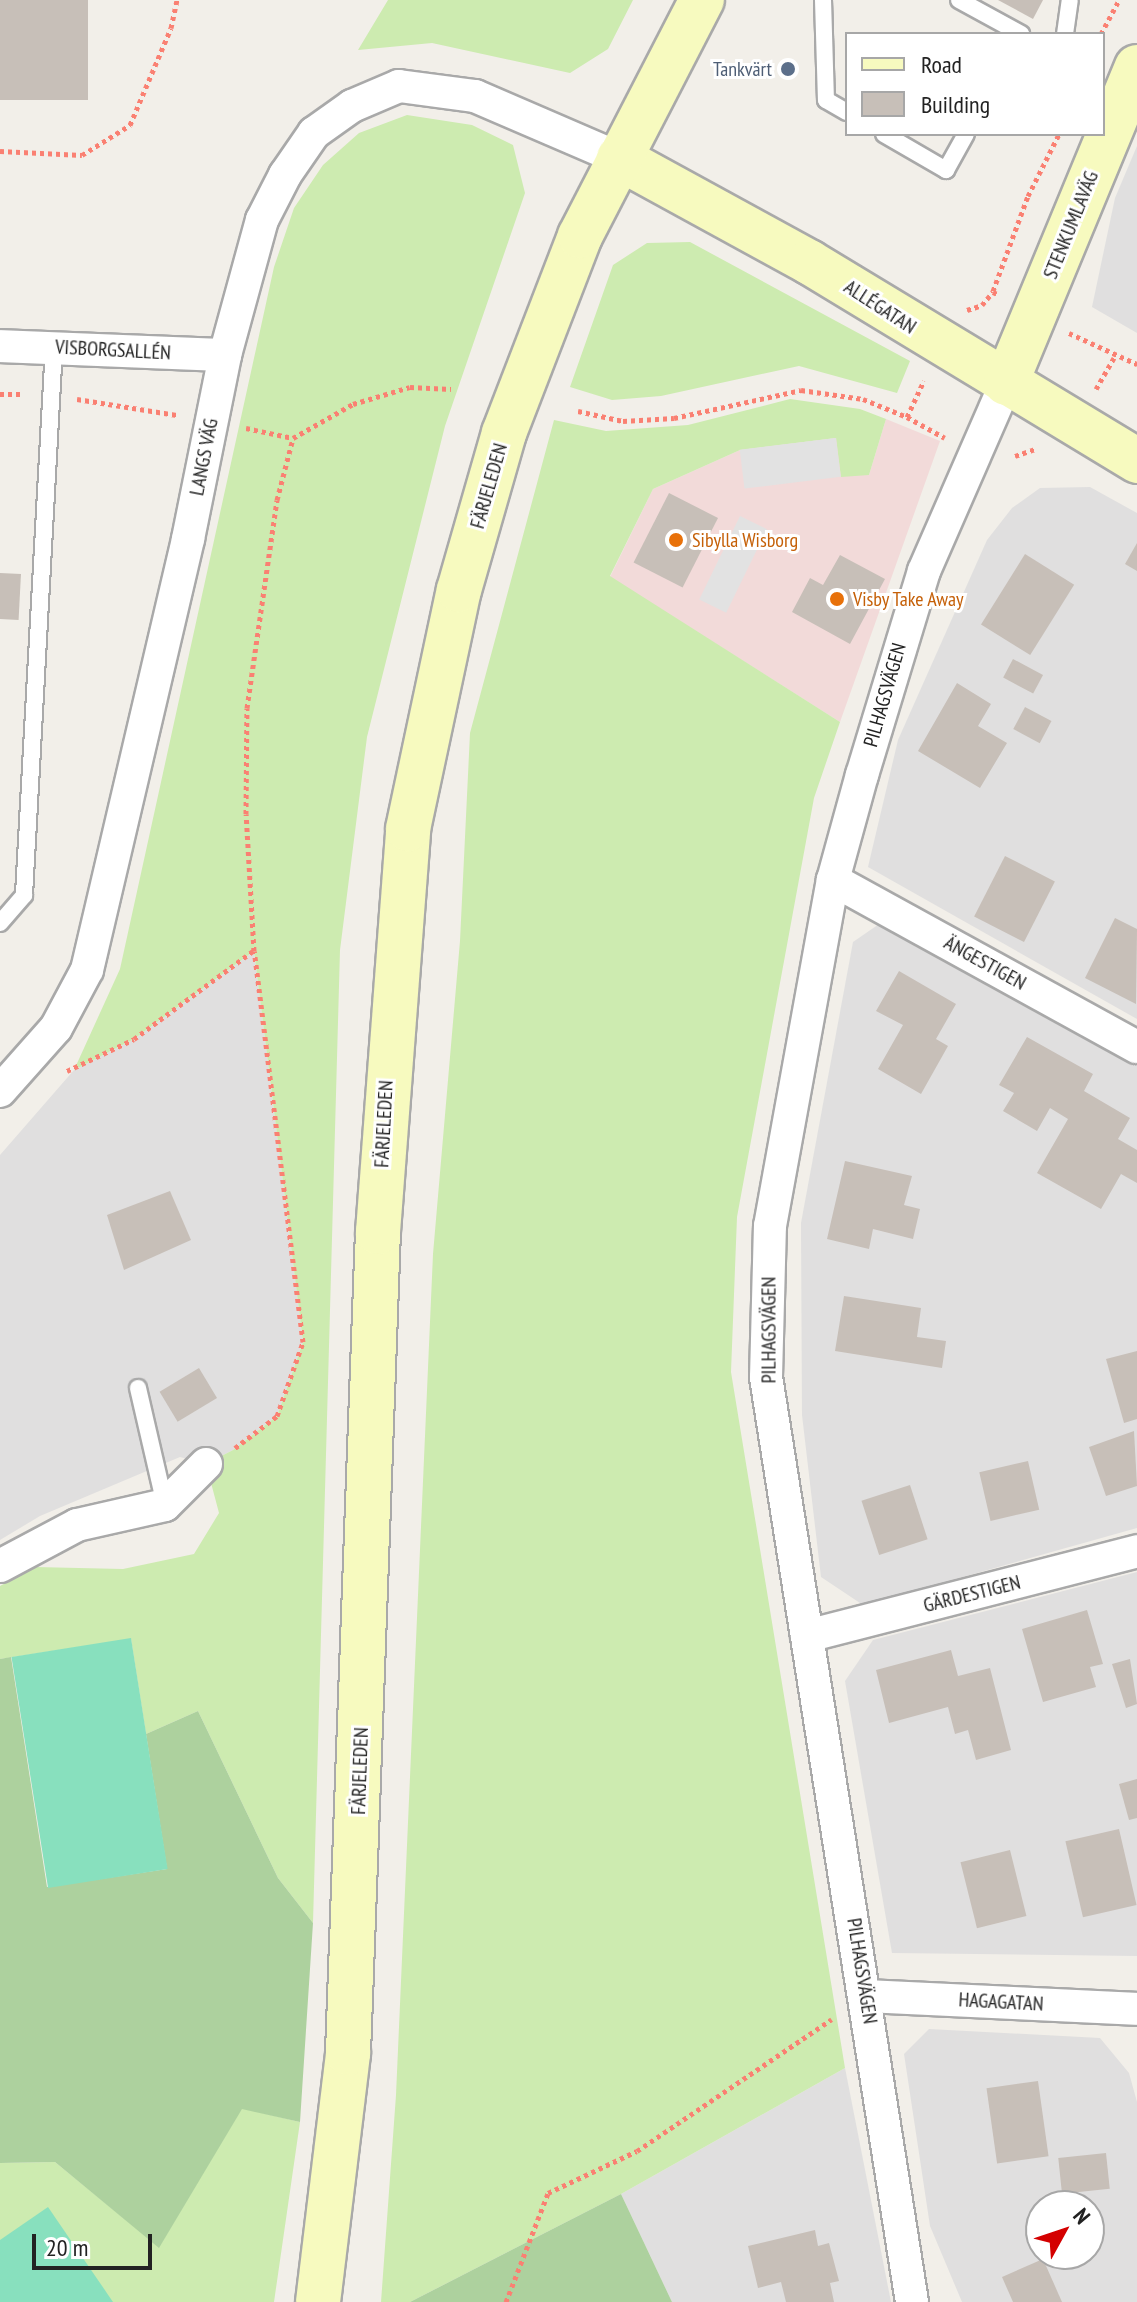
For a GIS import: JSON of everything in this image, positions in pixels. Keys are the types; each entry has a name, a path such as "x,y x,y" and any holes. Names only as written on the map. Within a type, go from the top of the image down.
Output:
{"main road":[{"name":"FÄRJELEDEN","path":"318,2302 348,2053 378,1232 408,829 459,590 504,433 580,236 702,0"},
{"name":"STENKUMLAVÄG","path":"1105,128 1120,88"},
{"name":"STENKUMLAVÄG","path":"1006,383 1102,136"},
{"name":"ALLÉGATAN","path":"619,158 809,262 940,346 1137,461"}],"street":[{"name":"LANGS VÄG","path":"2,1089 56,1028 87,970 188,539 225,355 262,220 314,133 352,106 399,86 475,96 619,158"},
{"name":"VISBORGSALLÉN","path":"0,346 225,355"},
{"name":"PILHAGSVÄGEN","path":"912,2302 766,1377 770,1241 833,880 901,638 972,453 1006,383"},
{"name":"ÄNGESTIGEN","path":"833,880 1137,1047"},
{"path":"0,1566 77,1525 165,1505 206,1464"},
{"name":"GÄRDESTIGEN","path":"807,1636 1137,1551"},
{"name":"HAGAGATAN","path":"866,1996 1137,2009"}],"lane":[{"path":"823,0 826,100 845,111"},
{"path":"959,0 1017,32"},
{"path":"1065,32 1070,0"},
{"path":"887,136 946,170 965,136"},
{"path":"0,923 24,895 54,347"},
{"path":"138,1388 165,1505"}],"path":[{"path":"0,151 82,155 130,125 171,28 177,0"},
{"path":"1102,32 1119,0"},
{"path":"578,411 623,421 674,418 801,390 863,399 907,417 957,313 982,305 993,292 1028,196 1058,136"},
{"path":"993,292 1114,358 1137,364"},
{"path":"206,1464 233,1450 277,1416 303,1342 254,951 246,814 247,708 278,489 293,438"},
{"path":"2,1089 74,1070 134,1039 254,951"},
{"path":"506,2302 548,2193 637,2151 866,1996"}],"shaded area":[{"path":"1137,146 1137,333 1092,307 1115,198"},
{"path":"886,419 940,441 840,722 610,577 653,489 740,450 836,438 869,475"},
{"path":"836,438 841,477 744,489 740,450"},
{"path":"1090,487 1137,513 1137,1019 868,867 898,740 987,540 1012,508 1040,488"},
{"path":"740,516 767,529 726,613 699,600"},
{"path":"882,922 1137,1065 1137,1528 863,1605 821,1577 802,1415 801,1223 853,942"},
{"path":"254,951 303,1342 277,1416 233,1450 206,1464 180,1457 40,1516 0,1540 0,1155 74,1070 134,1039"},
{"path":"1137,1572 1137,1956 892,1953 845,1681 873,1640"},
{"path":"929,2029 1100,2038 1129,2073 1137,2102 1137,2302 962,2302 930,2226 904,2054"},
{"path":"845,2068 891,2302 672,2302 621,2194"}],"green space":[{"path":"388,0 633,0 608,49 570,73 432,43 358,50"},
{"path":"407,115 472,125 513,145 525,193 445,426 367,737 340,950 313,1923 278,1878 198,1711 146,1734 131,1639 0,1659 0,1586 35,1567 123,1569 194,1554 219,1513 206,1464 233,1450 277,1416 303,1342 254,951 134,1039 74,1070 120,969 274,267 294,208 323,165 359,133"},
{"path":"690,242 910,361 897,393 799,366 661,396 612,400 570,387 613,265 647,243"},
{"path":"790,399 860,409 886,419 869,475 841,477 836,438 740,450 653,489 610,576 840,722 814,798 737,1217 731,1372 845,2068 621,2194 410,2302 381,2302 396,2095 433,1254 460,941 470,733 554,420 606,431 688,425"},
{"path":"131,1638 168,1869 48,1888 11,1657"},
{"path":"11,1657 47,1887 167,1869 146,1734 198,1711 278,1878 313,1923 300,2122 242,2109 159,2248 55,2162 0,2163 0,1659"},
{"path":"242,2108 300,2122 274,2302 0,2302 0,2163 55,2162 159,2247"},
{"path":"621,2194 672,2302 410,2302"},
{"path":"48,2207 113,2302 0,2302 0,2240"}],"building":[{"path":"0,0 88,0 88,100 0,100"},
{"path":"998,0 1043,0 1033,19"},
{"name":"Sibylla Wisborg","path":"669,493 718,518 683,587 634,562"},
{"path":"1137,543 1137,571 1125,564"},
{"path":"1025,554 1074,585 1030,655 981,624"},
{"name":"Visby Take Away","path":"840,555 885,579 850,644 792,612 810,578 823,585"},
{"path":"0,573 21,574 19,620 0,619"},
{"path":"1013,659 1043,675 1033,694 1003,678"},
{"path":"957,683 991,704 978,726 1007,743 980,788 918,751"},
{"path":"1025,707 1051,721 1040,743 1013,729"},
{"path":"1005,856 1055,881 1024,942 974,917"},
{"path":"1115,918 1137,929 1136,1004 1085,978"},
{"path":"899,971 956,1004 936,1039 948,1046 921,1094 878,1069 903,1025 876,1011"},
{"path":"1027,1037 1093,1074 1084,1091 1130,1118 1118,1139 1137,1150 1137,1183 1121,1174 1101,1209 1037,1173 1068,1119 1050,1108 1037,1131 1003,1111 1014,1093 999,1085"},
{"path":"845,1161 912,1176 904,1205 920,1209 913,1239 873,1229 869,1249 827,1239"},
{"path":"170,1191 191,1240 124,1270 107,1215"},
{"path":"844,1296 921,1308 917,1337 946,1341 942,1368 835,1351"},
{"path":"1137,1351 1137,1419 1124,1423 1106,1359"},
{"path":"199,1368 217,1398 178,1422 160,1392"},
{"path":"1134,1431 1137,1486 1106,1496 1089,1447"},
{"path":"1028,1461 1039,1510 991,1521 979,1472"},
{"path":"910,1485 928,1539 879,1555 861,1501"},
{"path":"1087,1610 1103,1664 1090,1667 1096,1687 1043,1702 1022,1629"},
{"path":"951,1650 958,1676 990,1668 1011,1750 976,1760 968,1730 955,1734 948,1707 889,1723 876,1670"},
{"path":"1130,1659 1137,1704 1126,1708 1112,1664"},
{"path":"1137,1779 1137,1818 1129,1820 1119,1784"},
{"path":"1119,1829 1137,1905 1083,1917 1065,1841"},
{"path":"1010,1850 1026,1916 977,1928 961,1862"},
{"path":"1038,2081 1049,2156 997,2163 987,2088"},
{"path":"1106,2153 1110,2189 1062,2190 1058,2158"},
{"path":"815,2230 818,2246 829,2243 839,2281 830,2283 834,2302 786,2302 781,2282 758,2288 748,2246"},
{"path":"1025,2267 1025,2270 1048,2270 1062,2302 1013,2302 1002,2277"}],"place":[{"name":"Tankvärt","path":"788,69"},
{"name":"Sibylla Wisborg","path":"676,540"},
{"name":"Visby Take Away","path":"837,599"}]}
